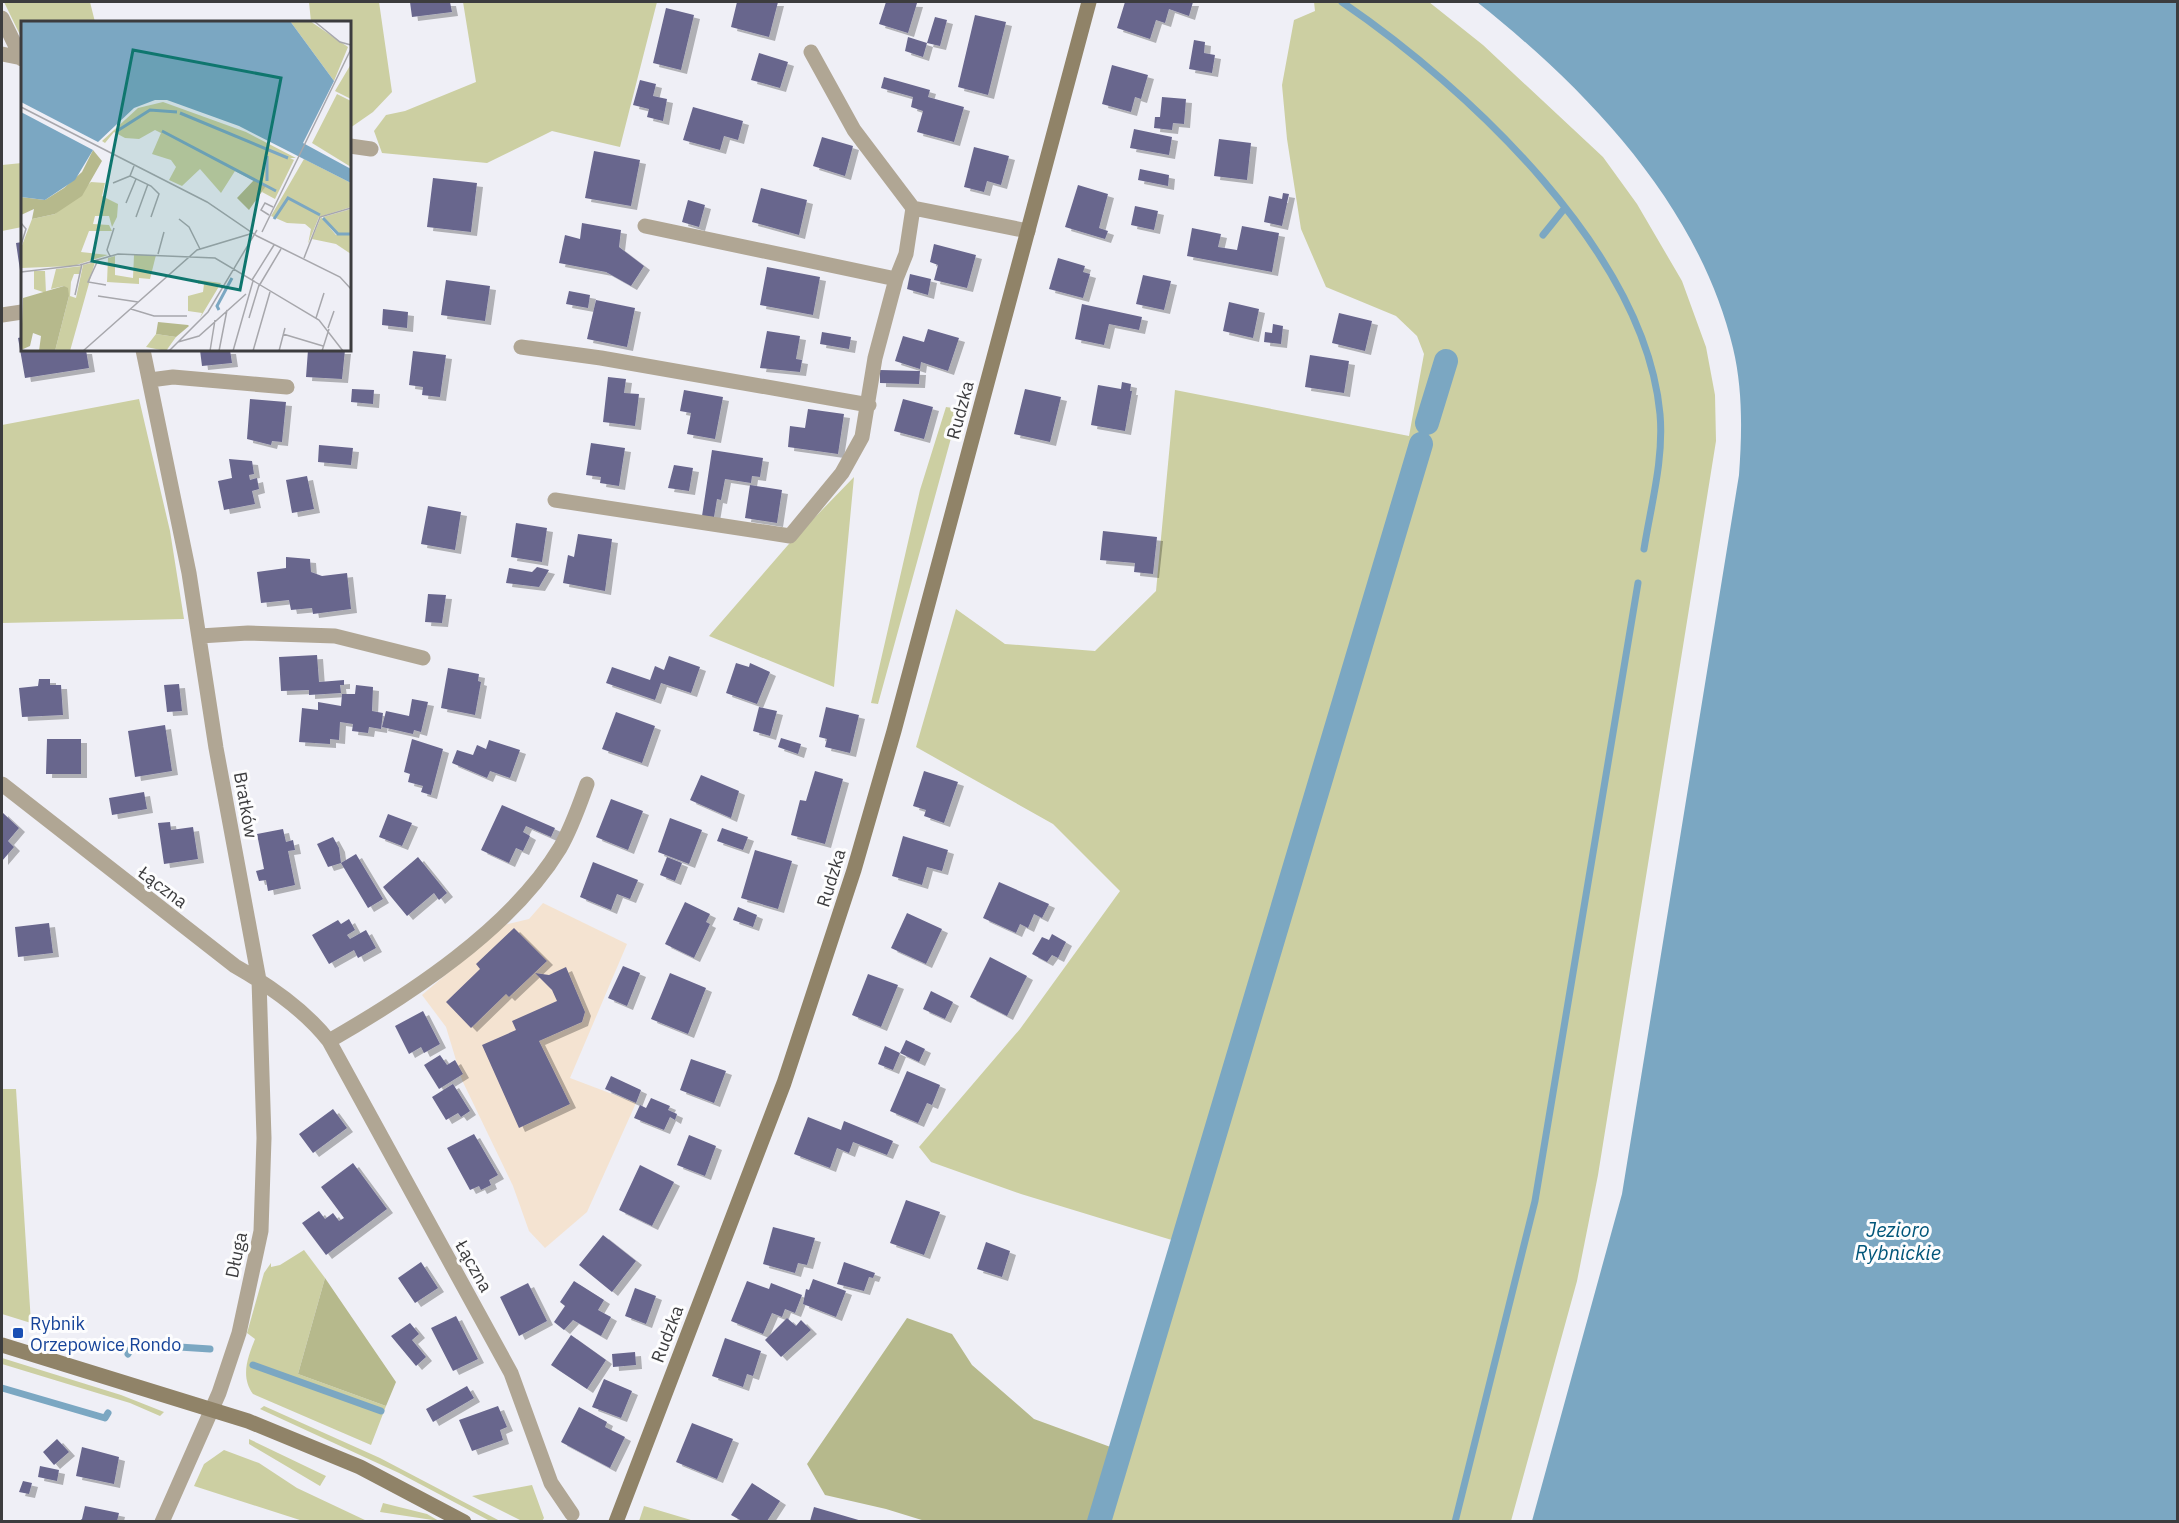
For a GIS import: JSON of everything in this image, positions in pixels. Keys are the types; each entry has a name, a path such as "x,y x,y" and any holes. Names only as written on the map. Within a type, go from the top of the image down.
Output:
{"main road":[{"name":"Rudzka","path":"617,1521 806,1023 880,783 1089,2"},
{"path":"2,1345 211,1409 331,1454 393,1483 464,1521"}],"street":[{"path":"2,18 21,56"},
{"path":"811,52 854,130 913,208 1028,231"},
{"path":"2,54 21,58"},
{"path":"351,146 371,149"},
{"path":"555,500 790,536 851,459 862,437 875,358 896,279 906,254 913,208"},
{"path":"645,226 896,279"},
{"path":"2,315 21,312"},
{"path":"521,347 601,358 869,405"},
{"name":"Bratków","path":"143,351 200,636 216,748 259,980"},
{"path":"150,380 174,377 287,387"},
{"path":"200,636 248,633 335,636 423,658"},
{"name":"Łączna","path":"2,784 151,902 314,1022 329,1041 511,1373 550,1483 572,1514"},
{"path":"329,1041 409,992 472,945 519,898 558,850 574,821 587,784"},
{"name":"Długa","path":"162,1521 211,1409 239,1333 261,1231 264,1138 259,980"}],"shaded area":[{"path":"543,903 627,944 570,1078 636,1103 587,1212 545,1248 529,1231 513,1186 462,1080 446,1027 422,995 504,925 529,919"}],"green space":[{"path":"4,2 90,2 95,21 21,21 21,37"},
{"path":"309,2 379,2 392,92 373,112 351,127 351,21 311,21"},
{"path":"463,2 657,2 620,147 552,131 487,163 382,153 374,131 386,115 405,111 476,82"},
{"path":"1314,2 1429,2 1483,45 1603,157 1637,204 1682,281 1706,347 1715,395 1716,441 1598,1175 1577,1281 1511,1521 1095,1521 1175,1241 1021,1194 931,1162 919,1147 1020,1029 1120,891 1053,824 916,747 956,609 1005,644 1095,651 1156,591 1175,390 1409,436 1424,354 1417,336 1396,316 1326,287 1301,229 1287,139 1282,85 1294,20 1315,11"},
{"path":"21,163 21,227 2,231 2,165"},
{"path":"139,399 170,531 184,619 2,623 2,425"},
{"path":"946,407 959,409 878,704 871,703 920,490"},
{"path":"854,477 834,687 709,636 788,545"},
{"path":"2,1089 16,1089 31,1323 2,1314"},
{"path":"304,1250 325,1278 298,1374 386,1406 371,1445 253,1394 249,1387 246,1367 255,1339 247,1333 264,1273 271,1263 271,1267 280,1265"},
{"path":"325,1278 396,1382 386,1406 298,1374"},
{"path":"907,1318 952,1334 972,1365 1034,1419 1116,1449 1095,1521 925,1521 886,1509 825,1495 807,1464"},
{"path":"2,1358 121,1395 164,1412 160,1416 130,1403 2,1364"},
{"path":"264,1406 380,1458 500,1521 490,1521 399,1473 260,1409"},
{"path":"249,1439 326,1476 320,1486 249,1444"},
{"path":"224,1450 259,1463 297,1488 367,1521 303,1521 194,1486 204,1464"},
{"path":"532,1485 544,1518 542,1521 522,1521 472,1496"},
{"path":"383,1503 427,1514 439,1521 380,1512"},
{"path":"644,1506 691,1520 693,1521 639,1521"}],"water":[{"name":"Jezioro Rybnickie","path":"1477,2 2177,2 2177,1521 1532,1521 1622,1194 1739,475 1741,412 1739,380 1733,348 1717,296 1694,246 1666,199 1634,155 1598,113 1559,73"}],"building":[{"path":"410,2 450,2 452,12 412,17"},
{"path":"737,2 778,2 769,37 731,27"},
{"path":"886,2 917,3 908,33 879,24"},
{"path":"1125,2 1193,2 1189,16 1169,9 1165,23 1156,20 1150,39 1117,28"},
{"path":"666,8 694,15 681,70 653,63"},
{"path":"975,15 1006,22 988,95 958,87"},
{"path":"935,17 947,20 940,46 927,43"},
{"path":"908,37 927,43 923,57 905,51"},
{"path":"1194,40 1205,42 1204,53 1215,55 1212,73 1189,69"},
{"path":"759,53 788,62 780,88 751,80"},
{"path":"1112,65 1148,75 1141,99 1135,97 1131,112 1102,104"},
{"path":"884,77 930,90 928,97 964,107 954,142 917,132 923,111 911,107 913,97 881,88"},
{"path":"640,80 656,84 653,96 667,99 663,121 647,117 649,109 633,105"},
{"path":"1162,97 1186,99 1184,124 1173,123 1172,130 1154,128 1155,117 1160,117"},
{"path":"693,107 743,121 738,140 724,136 720,150 683,140"},
{"path":"1134,129 1172,137 1169,155 1130,148"},
{"path":"822,137 853,146 845,176 813,166"},
{"path":"1219,139 1251,143 1247,180 1214,176"},
{"path":"974,147 1009,156 1001,185 987,181 984,192 964,187"},
{"path":"594,151 640,160 631,206 585,198"},
{"path":"1140,169 1169,175 1168,186 1138,180"},
{"path":"433,178 477,183 471,232 427,227"},
{"path":"1078,185 1108,194 1099,228 1108,231 1105,239 1065,227"},
{"path":"761,188 807,200 799,235 752,222"},
{"path":"1283,193 1289,194 1282,226 1264,222 1269,196 1282,199"},
{"path":"688,200 705,205 699,227 682,222"},
{"path":"1135,206 1158,211 1154,230 1131,225"},
{"path":"582,223 621,230 619,247 644,266 631,286 606,272 559,263 565,235 580,239"},
{"path":"1242,226 1279,233 1272,272 1187,256 1192,228 1221,234 1218,247 1237,250"},
{"path":"21,242 21,277 16,243"},
{"path":"934,244 976,255 967,288 934,280 938,265 930,262"},
{"path":"1058,258 1085,266 1083,272 1090,274 1083,298 1049,289"},
{"path":"767,267 820,277 813,315 760,305"},
{"path":"910,274 931,279 928,295 907,289"},
{"path":"1143,275 1171,281 1164,310 1136,304"},
{"path":"446,280 490,286 485,321 441,315"},
{"path":"569,291 590,295 588,308 566,304"},
{"path":"596,300 635,308 627,347 587,339"},
{"path":"1229,302 1259,309 1253,338 1223,331"},
{"path":"1082,304 1142,317 1139,330 1109,324 1104,345 1075,339"},
{"path":"383,309 408,312 407,328 382,325"},
{"path":"1339,313 1372,321 1365,351 1332,343"},
{"path":"1273,324 1283,326 1281,344 1264,342 1265,332 1272,333"},
{"path":"928,329 959,338 948,371 921,362 920,369 895,361 903,336 924,342"},
{"path":"767,331 800,336 796,359 802,360 800,372 760,368"},
{"path":"822,332 851,337 849,349 820,344"},
{"path":"21,337 21,351 86,351 89,368 25,378 18,338"},
{"path":"200,351 230,351 232,363 202,366"},
{"path":"308,351 345,351 342,379 306,377"},
{"path":"413,351 446,355 440,397 422,395 423,387 409,385"},
{"path":"1310,355 1349,361 1344,393 1305,387"},
{"path":"880,370 920,371 919,384 880,383"},
{"path":"608,377 626,379 624,393 639,394 635,426 603,422"},
{"path":"1122,382 1131,384 1130,391 1132,391 1125,431 1091,425 1098,385 1121,389"},
{"path":"352,389 374,390 373,404 351,402"},
{"path":"1025,389 1061,397 1050,442 1014,434"},
{"path":"684,390 723,397 715,439 687,434 691,413 680,411"},
{"path":"250,399 286,402 282,442 272,441 271,445 247,439"},
{"path":"903,399 933,407 924,439 894,431"},
{"path":"808,409 844,414 838,454 788,447 790,426 805,428"},
{"path":"591,443 625,448 619,486 600,483 601,477 586,475"},
{"path":"319,445 353,448 351,465 318,462"},
{"path":"712,450 763,458 760,477 752,476 751,483 725,479 721,500 717,499 714,517 702,516"},
{"path":"229,459 252,461 254,474 249,475 250,480 257,478 259,489 252,491 255,504 224,510 218,481 232,478"},
{"path":"674,465 693,468 689,491 668,488"},
{"path":"307,476 314,509 292,513 286,480"},
{"path":"750,485 782,490 777,523 745,518"},
{"path":"428,506 461,512 455,550 421,544"},
{"path":"516,523 547,528 542,562 511,557"},
{"path":"1103,531 1157,537 1153,574 1134,572 1135,563 1100,560"},
{"path":"578,534 612,539 605,591 563,583 568,555 574,557"},
{"path":"286,557 310,559 311,572 322,576 347,573 351,609 313,614 312,608 291,610 289,600 261,603 257,572 286,568"},
{"path":"537,567 549,570 539,587 506,583 509,568 532,572"},
{"path":"428,594 446,595 442,623 425,622"},
{"path":"317,655 319,682 344,680 344,685 340,685 341,693 309,695 309,690 281,691 279,657"},
{"path":"669,656 700,667 691,693 661,683 655,700 606,683 612,667 650,680 655,666 664,670"},
{"path":"736,663 749,667 750,663 770,672 757,704 726,693"},
{"path":"448,668 479,674 478,681 481,682 475,715 441,708"},
{"path":"39,679 50,679 50,685 61,685 63,715 22,717 19,688 38,686"},
{"path":"179,684 182,711 167,712 164,685"},
{"path":"356,685 373,687 372,711 383,713 381,729 369,727 368,733 352,731 353,724 340,722 339,740 330,739 330,744 299,742 302,708 318,710 318,702 341,706 342,694 355,694"},
{"path":"412,699 428,702 421,732 414,730 413,734 382,727 386,711 409,716"},
{"path":"759,707 777,711 770,736 753,731"},
{"path":"826,707 859,715 850,753 825,747 827,739 819,737"},
{"path":"616,712 655,726 642,763 602,749"},
{"path":"165,725 172,771 135,777 128,731"},
{"path":"781,738 801,744 798,754 778,747"},
{"path":"47,739 81,739 81,774 46,774"},
{"path":"412,739 443,749 431,795 421,792 423,786 408,782 410,774 404,772"},
{"path":"489,740 520,750 510,778 490,771 487,778 452,763 457,750 473,755 477,745 486,749"},
{"path":"815,771 843,779 825,844 791,835 800,800 806,801"},
{"path":"924,771 958,782 944,823 924,816 926,810 913,806"},
{"path":"701,775 739,791 731,818 690,800"},
{"path":"144,792 147,809 112,815 109,798"},
{"path":"611,799 643,811 628,850 596,837"},
{"path":"502,805 555,828 551,837 526,826 523,832 530,836 523,851 516,848 509,863 481,850"},
{"path":"2,812 19,828 8,841 14,847 2,861"},
{"path":"388,814 412,823 402,846 379,837"},
{"path":"670,818 702,830 689,864 658,852"},
{"path":"170,822 171,830 193,827 198,859 164,864 158,823"},
{"path":"722,828 748,837 743,850 717,841"},
{"path":"283,829 286,842 293,840 295,850 288,851 295,885 268,891 266,880 259,881 256,871 264,869 257,834"},
{"path":"903,836 948,850 942,871 927,867 922,885 892,876"},
{"path":"333,837 339,848 341,863 328,867 317,844"},
{"path":"755,850 792,861 778,909 741,898"},
{"path":"356,854 383,899 368,908 341,863"},
{"path":"418,857 447,893 439,900 434,893 407,916 383,887"},
{"path":"667,857 682,863 675,881 660,875"},
{"path":"593,862 638,880 630,899 617,894 611,910 580,897"},
{"path":"999,882 1049,904 1042,918 1034,914 1028,928 1020,924 1016,933 983,918"},
{"path":"685,902 710,914 706,922 710,924 694,958 665,944"},
{"path":"738,907 757,915 753,927 733,920"},
{"path":"907,913 942,929 926,964 891,948"},
{"path":"349,919 355,930 347,935 350,939 366,930 376,948 358,958 354,950 329,964 312,935 338,920 341,924"},
{"path":"49,923 53,953 18,957 15,927"},
{"path":"514,928 547,961 509,997 506,994 471,1028 446,1002 480,969 476,964"},
{"path":"1052,934 1066,942 1058,958 1052,955 1047,962 1032,954 1042,937 1049,940"},
{"path":"990,957 1027,976 1007,1016 970,997"},
{"path":"623,966 640,973 627,1006 608,998"},
{"path":"566,967 585,1012 582,1022 539,1041 570,1104 519,1128 482,1045 516,1030 512,1021 557,1001 552,990 535,973 549,975"},
{"path":"670,973 706,988 688,1034 651,1019"},
{"path":"868,974 898,985 881,1027 852,1015"},
{"path":"931,991 953,1002 945,1019 923,1009"},
{"path":"423,1011 440,1044 424,1053 421,1047 409,1054 395,1026"},
{"path":"906,1040 925,1049 919,1062 900,1053"},
{"path":"885,1046 900,1053 893,1070 878,1064"},
{"path":"440,1055 447,1065 455,1060 463,1074 439,1089 424,1065"},
{"path":"691,1059 726,1071 714,1103 680,1090"},
{"path":"907,1071 940,1085 932,1105 927,1103 918,1123 890,1111"},
{"path":"611,1076 641,1090 636,1103 605,1089"},
{"path":"453,1084 470,1111 461,1117 458,1113 446,1120 432,1097"},
{"path":"651,1098 670,1106 668,1110 677,1114 675,1120 670,1117 664,1130 634,1118 640,1105 646,1108"},
{"path":"333,1109 347,1128 313,1153 299,1134"},
{"path":"808,1117 841,1130 844,1121 893,1141 887,1155 853,1142 849,1153 837,1148 830,1168 794,1154"},
{"path":"474,1134 498,1175 489,1180 491,1185 481,1190 479,1186 470,1190 447,1148"},
{"path":"689,1135 716,1146 705,1176 677,1165"},
{"path":"353,1163 387,1209 326,1255 302,1223 319,1211 325,1219 333,1213 339,1221 344,1218 321,1187"},
{"path":"640,1165 674,1182 652,1226 619,1210"},
{"path":"906,1200 940,1212 924,1255 890,1243"},
{"path":"773,1227 815,1238 807,1265 798,1263 795,1273 763,1264"},
{"path":"603,1235 636,1261 612,1292 579,1265"},
{"path":"986,1242 1010,1251 1002,1277 977,1269"},
{"path":"421,1262 438,1288 415,1303 398,1278"},
{"path":"844,1262 875,1273 873,1278 869,1277 864,1291 837,1284"},
{"path":"813,1279 846,1291 836,1317 803,1304 806,1289 809,1290"},
{"path":"574,1281 604,1300 598,1310 611,1317 601,1336 573,1320 564,1330 554,1322 565,1306 560,1302"},
{"path":"747,1281 769,1289 771,1283 802,1295 795,1313 785,1309 782,1317 772,1313 763,1334 731,1321"},
{"path":"528,1283 547,1321 519,1336 500,1297"},
{"path":"635,1288 656,1296 646,1324 625,1316"},
{"path":"456,1316 478,1359 453,1371 431,1328"},
{"path":"787,1318 796,1326 801,1320 811,1330 781,1357 765,1340"},
{"path":"410,1323 419,1334 412,1340 426,1357 416,1366 391,1336"},
{"path":"571,1335 606,1360 587,1389 551,1365"},
{"path":"725,1338 761,1351 753,1376 747,1374 743,1387 712,1376"},
{"path":"635,1352 636,1365 613,1367 612,1354"},
{"path":"604,1379 632,1391 621,1418 592,1407"},
{"path":"467,1386 474,1398 433,1422 426,1409"},
{"path":"498,1406 507,1427 500,1430 503,1440 472,1451 459,1420"},
{"path":"579,1407 607,1422 605,1427 625,1437 610,1468 561,1442"},
{"path":"692,1423 733,1439 717,1479 676,1462"},
{"path":"57,1439 69,1452 54,1465 43,1452"},
{"path":"82,1447 119,1457 114,1484 76,1476"},
{"path":"40,1466 59,1470 57,1481 38,1477"},
{"path":"23,1481 32,1483 29,1494 19,1492"},
{"path":"752,1483 780,1501 767,1521 742,1521 731,1515"},
{"path":"85,1506 119,1513 117,1521 79,1521 82,1519"},
{"path":"814,1507 862,1521 810,1521"}],"waterway":[{"path":"1342,2 1443,80 1494,128 1543,180 1586,236 1622,294 1647,354 1660,414 1659,465 1644,549"},
{"path":"1543,235 1564,209"},
{"path":"1427,423 1446,361"},
{"path":"1099,1522 1421,444"},
{"path":"1455,1522 1535,1201 1638,583"},
{"path":"128,1354 133,1344 210,1349"},
{"path":"253,1365 381,1411"},
{"path":"2,1388 105,1418 108,1413"}],"place":[{"name":"Rybnik Orzepowice Rondo","path":"18,1333"}]}
